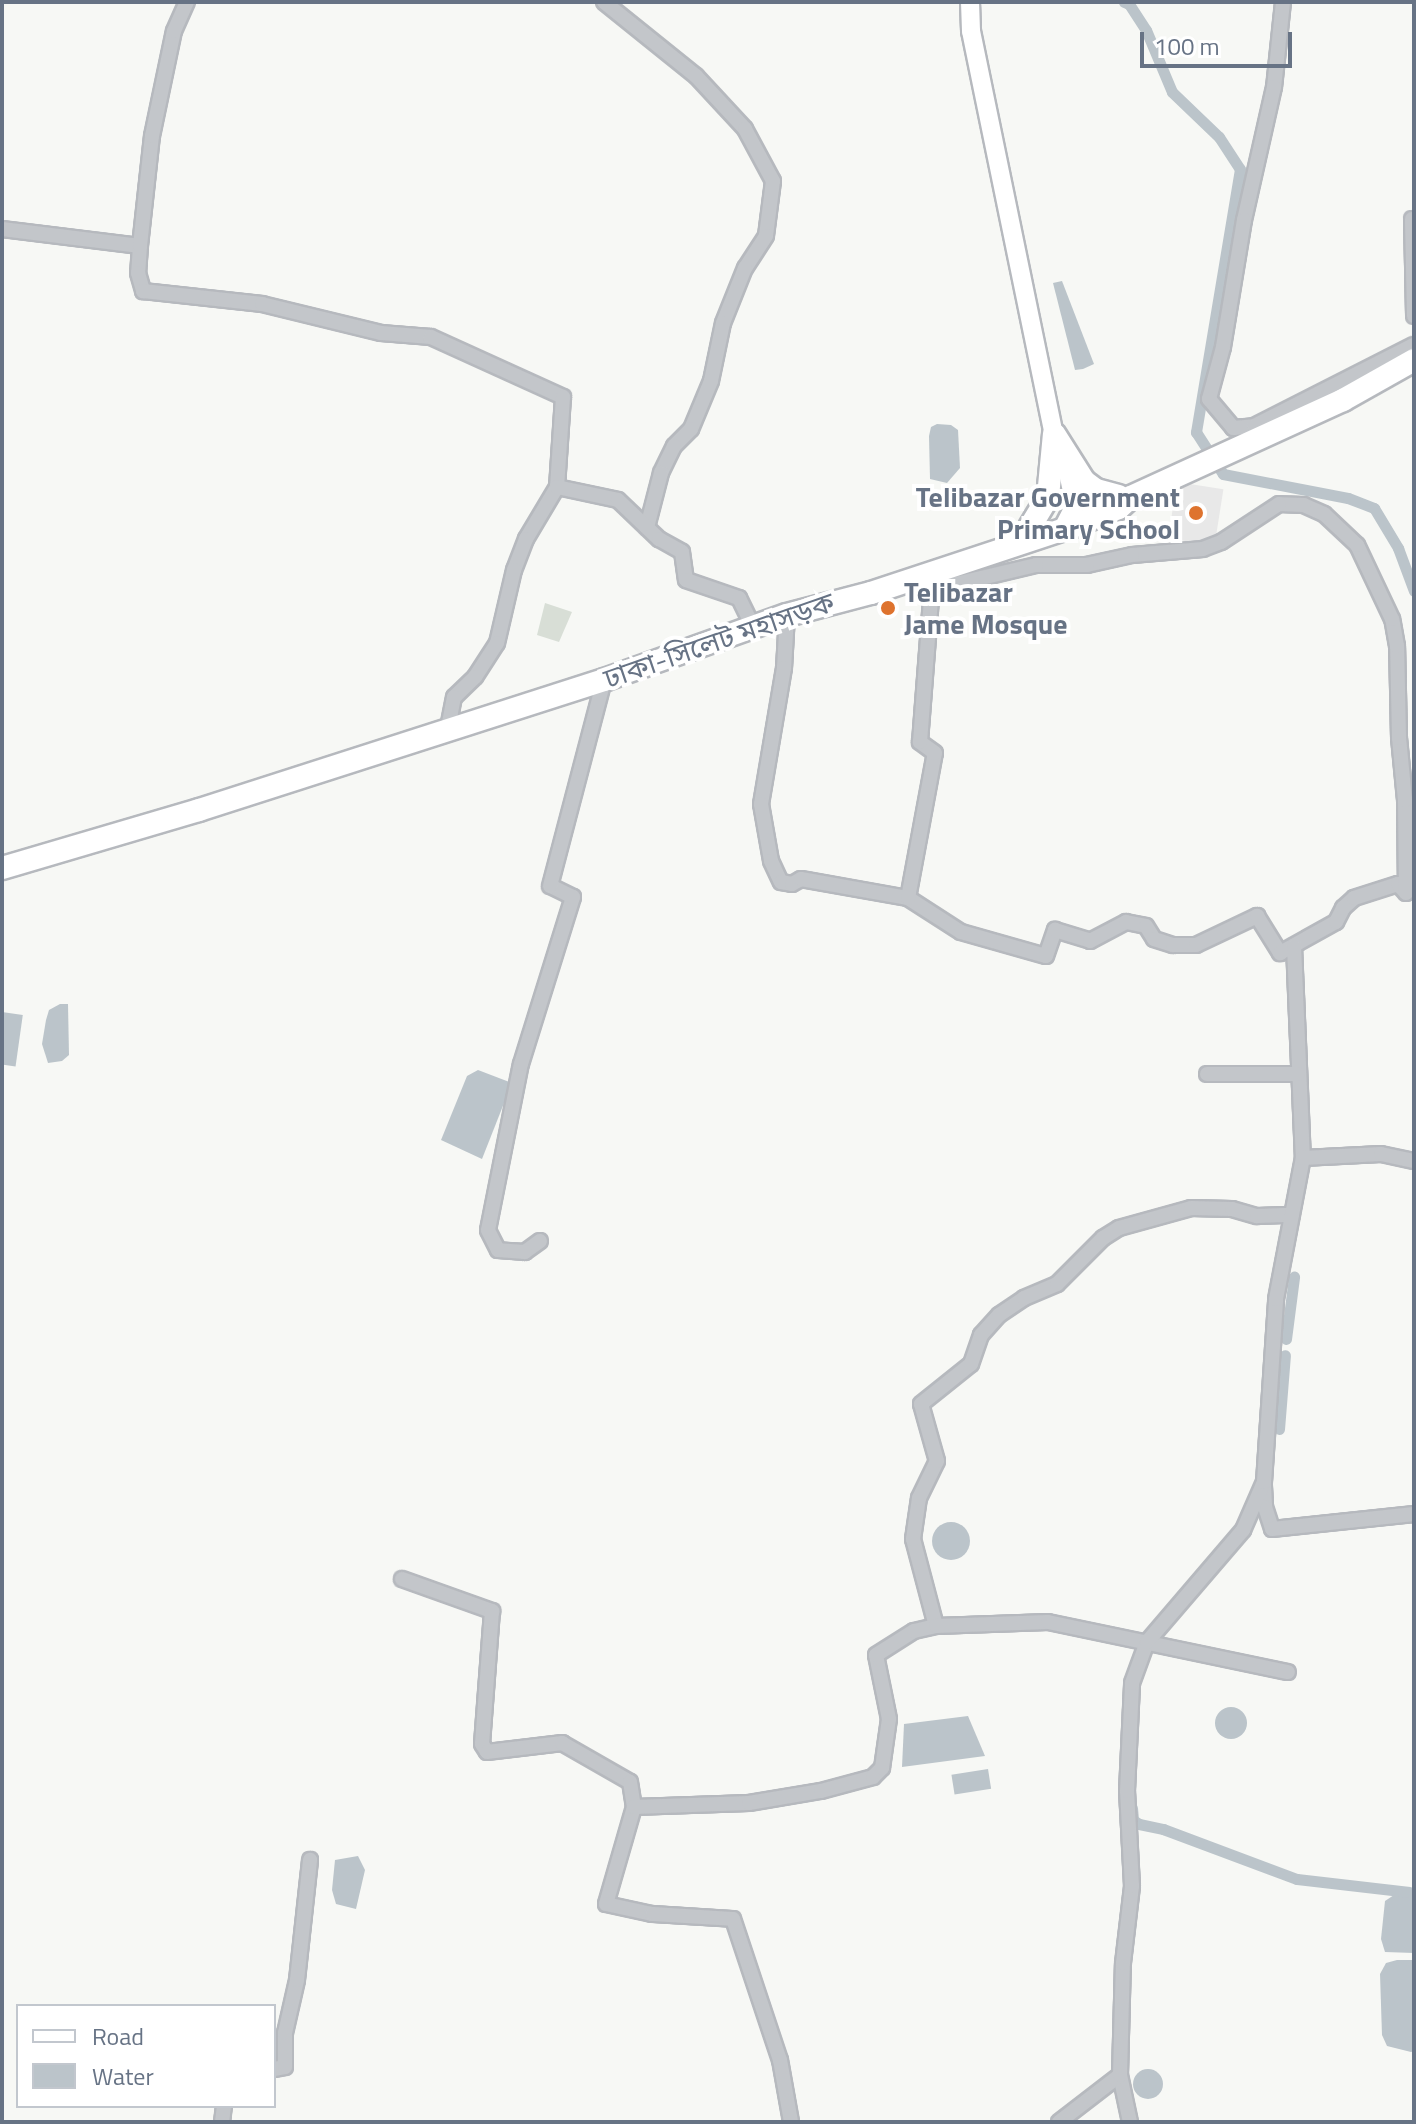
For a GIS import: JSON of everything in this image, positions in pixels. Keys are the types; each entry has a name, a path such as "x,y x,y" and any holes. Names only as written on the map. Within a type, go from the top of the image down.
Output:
{"highway":[{"path":"842,598 868,582 1030,527 1074,521 1343,400 1414,360"},
{"path":"1057,444 1084,481 1096,490 1134,494"},
{"path":"1030,527 1048,497 1057,444"},
{"name":"ঢাকা-সিলেট মহাসড়ক","path":"2,868 199,810 448,727 604,680 787,615 933,573 1074,521"}],"main road":[{"path":"970,2 971,31 1057,444 1066,463 1074,521"}],"street":[{"path":"187,2 174,31 152,136 138,273 143,291 262,304 381,333 431,337 563,397 557,487 526,539 514,570 497,643 475,677 454,697 448,727"},
{"path":"604,2 696,76 745,129 773,181 766,236 745,268 723,323 711,381 691,429 674,446 661,473 647,527"},
{"path":"1283,2 1274,87 1244,220 1223,347 1209,399 1233,428 1254,426 1414,345"},
{"path":"1412,219 1414,316"},
{"path":"2,229 140,246"},
{"path":"557,487 618,500 647,527 682,552 686,580 692,585 739,598 753,627"},
{"path":"787,615 776,721 761,795 771,861 781,882 792,884 801,879 908,898 961,932 1046,956 1055,930 1090,941 1126,922 1146,926 1154,939 1173,945 1196,945 1257,916 1280,953 1336,922 1343,908 1354,898 1398,884 1406,893 1397,646 1392,619 1381,593 1357,545 1340,526 1304,505 1279,504 1221,542 1203,549 1132,555 1087,565 1036,565 943,587 933,573"},
{"path":"908,898 935,753 920,742 933,573"},
{"path":"540,1241 525,1252 498,1250 488,1230 521,1064 573,897 550,886 604,680"},
{"path":"1294,946 1303,1158 1276,1299 1265,1507 1272,1529 1414,1514"},
{"path":"1207,1074 1298,1074"},
{"path":"1303,1158 1381,1154 1414,1161"},
{"path":"936,1626 913,1539 919,1498 937,1461 921,1404 971,1364 981,1335 999,1315 1024,1298 1057,1284 1103,1238 1119,1228 1191,1208 1232,1209 1257,1216 1292,1215"},
{"path":"1130,2122 1120,2075 1123,1963 1132,1886 1127,1730 1132,1683 1147,1642 1243,1530 1264,1482"},
{"path":"402,1579 492,1611 482,1744 487,1752 562,1743 630,1782 634,1807 606,1904 652,1914 733,1919 780,2060 791,2122"},
{"path":"634,1807 749,1803 821,1791 873,1777 882,1768 889,1719 876,1655 914,1631 936,1626 1048,1622 1288,1672"},
{"path":"276,2069 285,2067 285,2033 297,1980 310,1860"},
{"path":"1059,2122 1120,2075"}],"shaded area":[{"name":"Telibazar Government Primary School","path":"1177,482 1223,489 1215,546 1168,538"},
{"path":"545,603 572,612 559,642 537,635"}],"water":[{"path":"1062,281 1094,364 1083,369 1075,370 1053,283"},
{"path":"951,425 958,430 960,468 947,483 930,479 929,436 931,427"},
{"path":"60,1004 68,1004 69,1055 62,1061 48,1063 42,1044 46,1020 49,1010"},
{"path":"2,1012 23,1015 16,1066 2,1065"},
{"path":"478,1070 512,1083 482,1159 441,1140 467,1076"},
{"path":"951,1522 964,1528 970,1541 964,1554 951,1560 938,1554 932,1541 938,1528"},
{"path":"1231,1707 1242,1712 1247,1723 1242,1734 1231,1739 1220,1734 1215,1723 1220,1712"},
{"path":"968,1716 985,1756 902,1767 904,1724"},
{"path":"988,1769 991,1789 955,1795 951,1775"},
{"path":"358,1856 365,1870 356,1909 336,1904 332,1890 335,1860"},
{"path":"1414,1892 1414,1953 1385,1952 1381,1939 1385,1901 1394,1895"},
{"path":"1414,1960 1414,2051 1411,2052 1387,2046 1382,2035 1380,1974 1386,1963"},
{"path":"1148,2069 1154,2070 1162,2078 1162,2090 1154,2098 1148,2099 1142,2098 1134,2090 1133,2084 1134,2078 1142,2070"}],"waterway":[{"path":"1124,2 1129,4 1146,30 1172,92 1219,137 1240,169 1196,432 1223,474 1348,498 1374,508 1398,548 1414,591"},
{"path":"1286,1339 1294,1277"},
{"path":"1279,1429 1285,1355"},
{"path":"1132,1808 1133,1820 1139,1824 1163,1829 1297,1879 1409,1892"}],"place":[{"name":"Telibazar Government Primary School","path":"1196,513"},
{"name":"Telibazar Jame Mosque","path":"888,608"}]}
